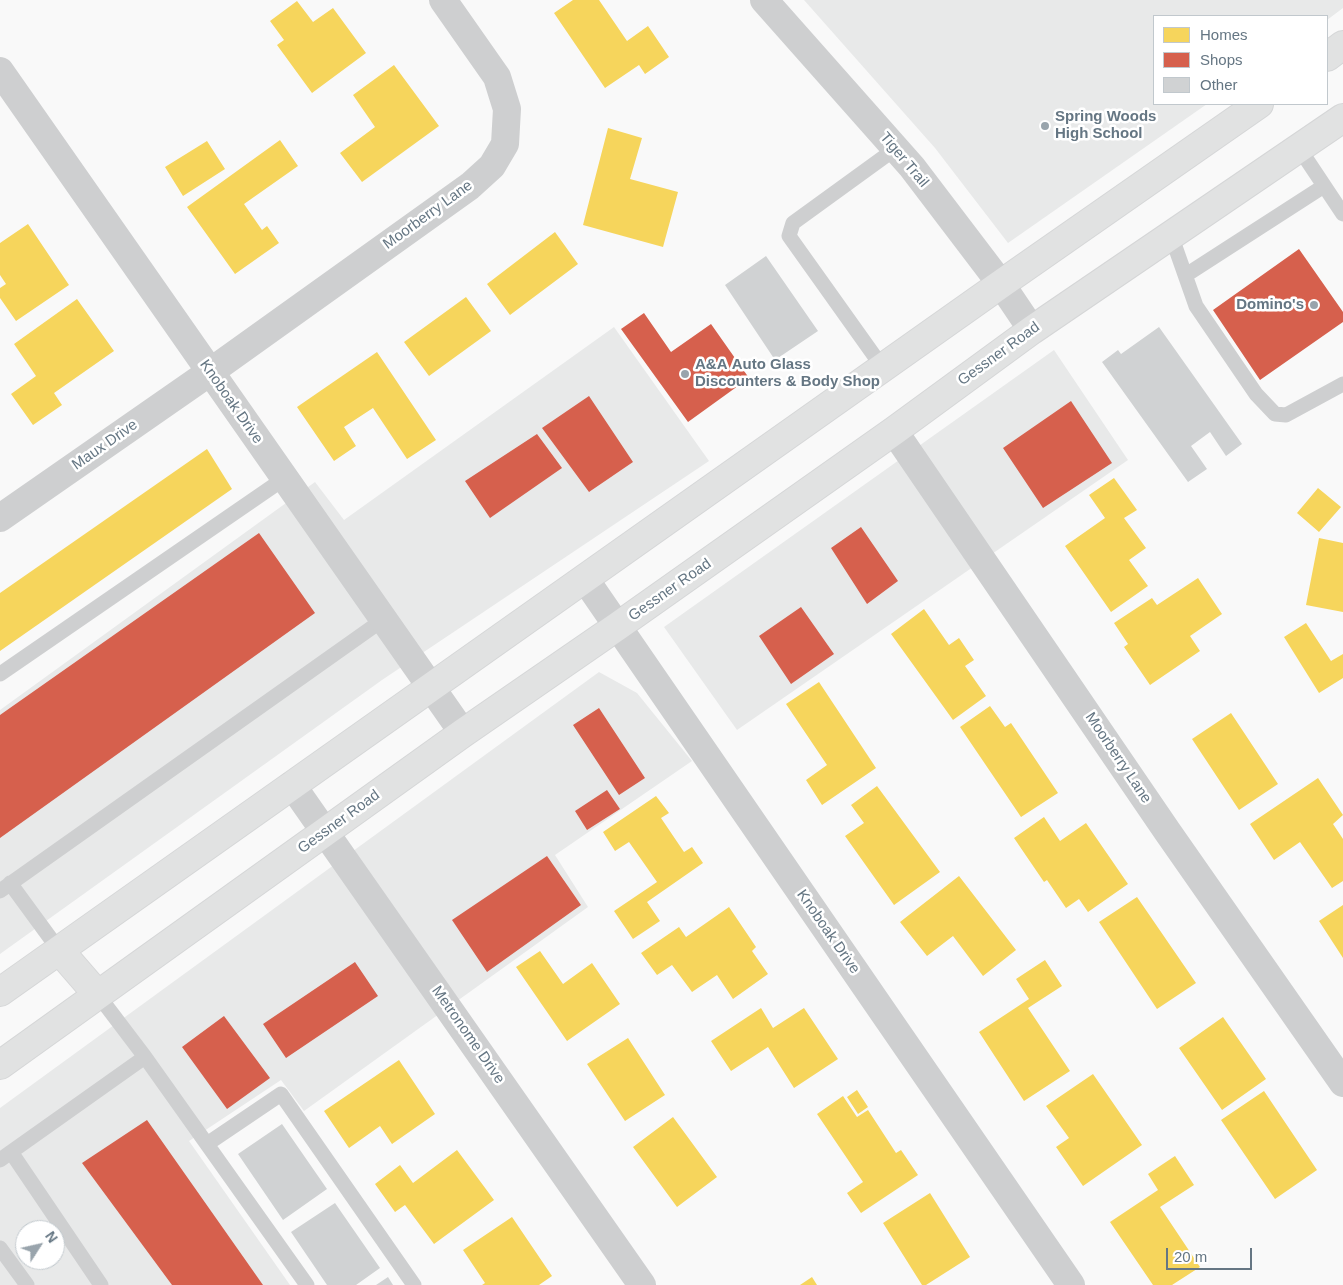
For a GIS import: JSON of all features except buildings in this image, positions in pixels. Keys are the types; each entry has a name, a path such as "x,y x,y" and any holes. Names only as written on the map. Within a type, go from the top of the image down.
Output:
{"main road":[{"path":"1328,56 1343,45"},
{"path":"0,992 1001,284 1258,105"},
{"name":"Gessner Road","path":"0,1065 463,733 894,431 1032,330 1343,118"},
{"path":"60,950 98,995"}],"street":[{"name":"Moorberry Lane","path":"210,372 470,186 492,166 505,144 507,109 496,77 443,0"},
{"name":"Tiger Trail","path":"764,0 912,167 1001,284 1032,330"},
{"name":"Knoboak Drive","path":"0,70 463,733"},
{"name":"Maux Drive","path":"0,518 210,372"},
{"name":"Moorberry Lane","path":"894,431 1343,1082"},
{"name":"Knoboak Drive","path":"585,579 1071,1285"},
{"name":"Metronome Drive","path":"292,785 642,1285"}],"lane":[{"path":"1299,148 1343,214"},
{"path":"883,368 789,236 793,223 896,149"},
{"path":"1186,275 1324,186"},
{"path":"1171,235 1196,306 1256,394 1275,414 1286,415 1343,384"},
{"path":"0,674 285,478"},
{"path":"60,950 5,887 384,619"},
{"path":"98,995 145,1057 307,1285"},
{"path":"101,1285 6,1156 145,1057"},
{"path":"207,1144 281,1094 414,1285"},
{"path":"0,1248 27,1285"}],"shaded area":[{"name":"Spring Woods High School","path":"804,0 1343,0 1343,8 1328,19 1328,15 1153,15 1153,105 1206,105 1008,243 935,148"},
{"path":"614,327 709,461 382,680 0,954 0,710 315,482 344,520"},
{"path":"1054,350 1128,460 737,730 664,627"},
{"path":"599,672 637,693 692,761 555,855 588,907 304,1111 281,1080 189,1141 290,1285 0,1285 0,1108"}],"place":[{"name":"Spring Woods High School","path":"1045,126"},
{"name":"Domino's","path":"1314,305"},
{"name":"A&A Auto Glass Discounters & Body Shop","path":"685,374"}]}
